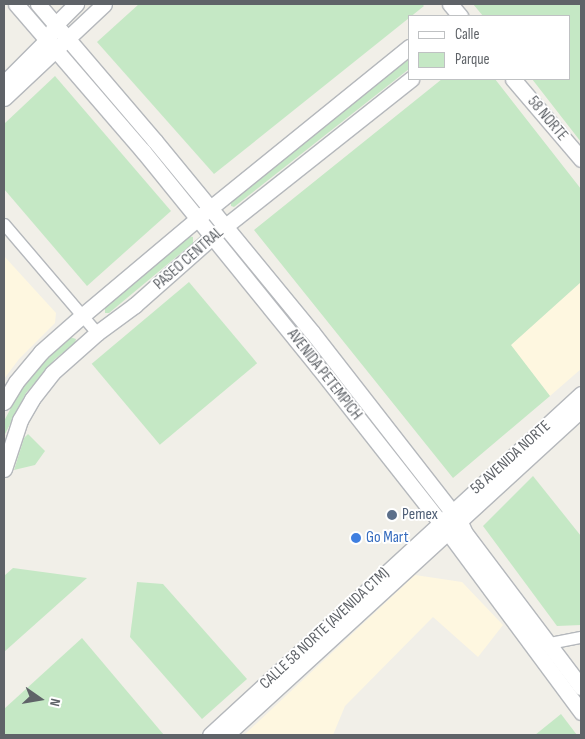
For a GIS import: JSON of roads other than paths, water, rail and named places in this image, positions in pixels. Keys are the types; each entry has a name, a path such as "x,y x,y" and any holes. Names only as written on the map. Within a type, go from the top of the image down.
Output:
{"main road":[{"name":"AVENIDA PETEMPICH","path":"16,4 220,232 450,522 581,712"},
{"name":"AVENIDA PETEMPICH","path":"38,4 68,39 203,213"},
{"path":"50,4 58,10 74,4"},
{"path":"4,98 52,44 55,25 74,4"},
{"path":"4,83 52,44 68,39 104,4"},
{"name":"PASEO CENTRAL","path":"4,402 16,382 41,352 83,315 203,213 408,48"},
{"name":"PASEO CENTRAL","path":"4,469 20,420 32,399 52,373 96,333 135,305 220,232 410,80"},
{"name":"58 NORTE","path":"514,80 581,159"},
{"name":"58 AVENIDA NORTE","path":"450,522 581,394"},
{"name":"58 AVENIDA NORTE","path":"450,522 581,410"},
{"name":"AVENIDA PETEMPICH","path":"450,522 465,533 581,687"},
{"name":"CALLE 58 NORTE (AVENIDA CTM)","path":"210,735 450,522"},
{"name":"CALLE 58 NORTE (AVENIDA CTM)","path":"226,735 450,522"}],"street":[{"path":"4,224 83,315 96,333"},
{"path":"549,643 581,637"}],"place":[{"name":"Pemex","path":"392,515"},
{"name":"Go Mart","path":"356,538"}]}
